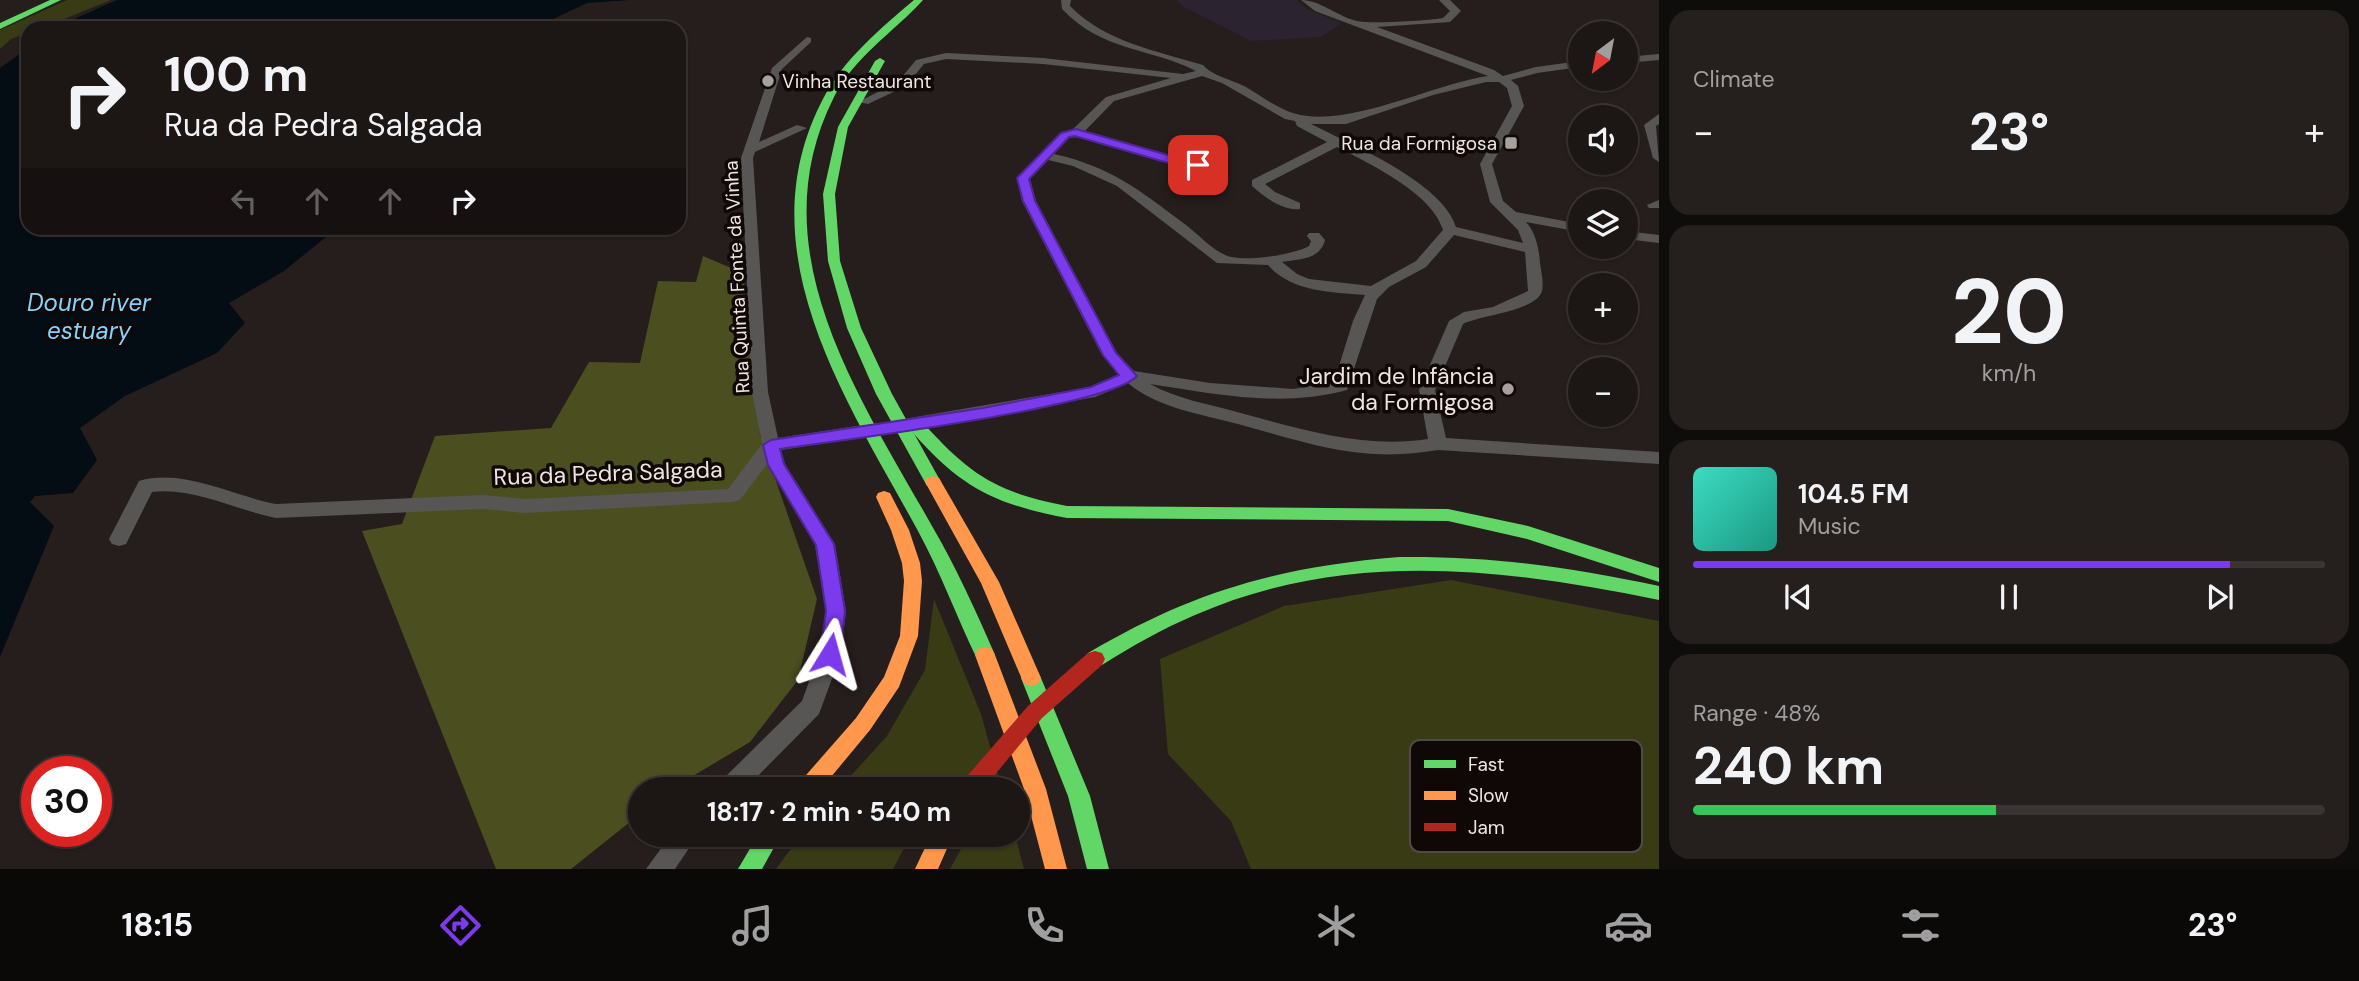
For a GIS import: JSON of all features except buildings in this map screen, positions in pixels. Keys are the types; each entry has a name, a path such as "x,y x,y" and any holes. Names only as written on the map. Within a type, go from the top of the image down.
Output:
{"main road":[{"path":"0,26 57,0"},
{"path":"909,31 926,3"},
{"path":"926,3 879,36 836,86 816,123 801,171 799,236 811,304 832,362 955,586 1003,698 1034,784 1056,869"},
{"path":"892,47 865,80 841,126 829,172 830,235 843,301 881,393 991,584 1076,784 1097,869"},
{"path":"864,355 947,463 978,487 1016,503 1068,512 1448,515 1499,523 1553,538 1659,575"},
{"path":"832,362 839,404 860,450"},
{"path":"818,777 863,724 892,681 909,636 913,581 911,563 900,530 877,484"},
{"path":"980,777 1031,716 1112,648 1198,603 1242,588 1310,572 1364,565 1485,565 1542,571 1659,593"},
{"path":"749,869 762,847"},
{"path":"926,869 936,847"}],"street":[{"path":"1066,0 1065,7 1072,15 1110,38 1199,67 1203,72 1301,120 1346,120 1429,93 1486,79 1503,79 1536,70 1568,66"},
{"path":"1306,0 1319,9 1503,79 1512,86 1518,106 1486,164 1497,202 1524,228 1532,249 1535,291 1531,297 1457,321 1427,390 1438,444"},
{"path":"1357,24 1446,20 1456,11 1444,0"},
{"name":"Rua Quinta Fonte da Vinha","path":"741,777 811,707 830,654 836,611 825,544 776,465 771,445 761,391 747,158 777,68 807,40"},
{"path":"864,102 902,84 920,62 946,56 1043,61 1189,76"},
{"path":"1638,59 1659,57"},
{"path":"1203,72 1110,99 1076,132 1065,135 1023,178 1023,187 1110,355 1129,376 1149,390 1196,407 1317,440 1359,447 1421,448 1438,444 1659,458"},
{"path":"1659,118 1650,125 1659,158"},
{"path":"771,445 983,413 1095,391 1129,376 1271,395 1324,392 1341,386 1374,291 1385,282 1410,272 1427,260 1450,230 1451,224 1415,186 1301,123 1301,120"},
{"path":"750,150 801,128"},
{"path":"1076,132 1186,164 1205,163 1215,153"},
{"path":"1294,206 1270,195 1257,183 1336,142"},
{"path":"1047,156 1090,168 1122,183 1222,260 1272,260 1306,254 1315,248 1318,240 1314,236"},
{"path":"1513,216 1568,226"},
{"path":"1450,230 1532,249"},
{"path":"1638,236 1659,239"},
{"path":"1272,260 1279,271 1299,281 1374,291"},
{"name":"Rua da Pedra Salgada","path":"119,539 146,486 165,484 195,488 254,508 276,511 482,502 525,506 733,495 771,445"},
{"path":"659,869 676,847"}],"shaded area":[{"path":"1176,0 1297,0 1307,9 1342,23 1321,37 1251,41 1186,8"}],"green space":[{"path":"67,0 111,0 59,21 21,21 21,35 11,39 0,49 0,30"},
{"path":"703,256 743,273 760,435 817,599 798,680 750,742 691,777 628,777 628,824 571,869 496,869 362,531 402,524 435,436 551,428 589,362 640,363 658,281 696,282"},
{"path":"1451,580 1659,621 1659,869 1251,869 1231,821 1168,754 1160,659 1284,606"},
{"path":"934,599 981,714 999,777 850,777 887,736 925,670"},
{"path":"792,847 905,847 893,869 776,869"},
{"path":"960,847 1018,847 1024,869 950,869"}],"water":[{"path":"117,0 630,0 587,3 549,21 70,21"},
{"name":"Douro river estuary","path":"21,53 21,235 328,235 284,271 229,303 245,323 217,353 125,396 80,428 97,460 73,493 35,496 30,502 54,526 0,657 0,68"}],"traffic: fast":[{"path":"0,26 57,0"},
{"path":"919,0 859,57 829,97 806,153 799,209 804,266 819,321 842,376 869,430 934,545 985,655"},
{"path":"880,61 843,127 829,194 834,261 854,328 884,394 933,482"},
{"path":"920,430 953,465 984,487 1020,502 1067,512 1448,515 1528,533 1659,575"},
{"path":"1095,659 1142,631 1190,608 1293,577 1346,569 1399,564 1507,567 1564,574 1659,593"},
{"path":"1031,678 1079,796 1098,869"},
{"path":"749,869 763,847"}],"traffic: slow":[{"path":"933,482 990,582 1031,678"},
{"path":"818,777 863,724 892,681 909,636 913,581 911,563 900,530 884,497"},
{"path":"985,655 1035,789 1056,869"},
{"path":"926,869 936,847"}],"traffic: jam":[{"path":"980,777 1035,712 1095,659"}],"place":[{"name":"Vinha Restaurant","path":"768,81"},
{"name":"Rua da Formigosa","path":"1511,143"},
{"name":"Jardim de Infância da Formigosa","path":"1508,389"}],"route":[{"path":"830,654 836,611 825,544 776,465 771,445 983,413 1073,396 1095,391 1129,376 1110,355 1029,201 1023,187 1023,178 1065,135 1076,132 1186,164 1198,165"}]}
